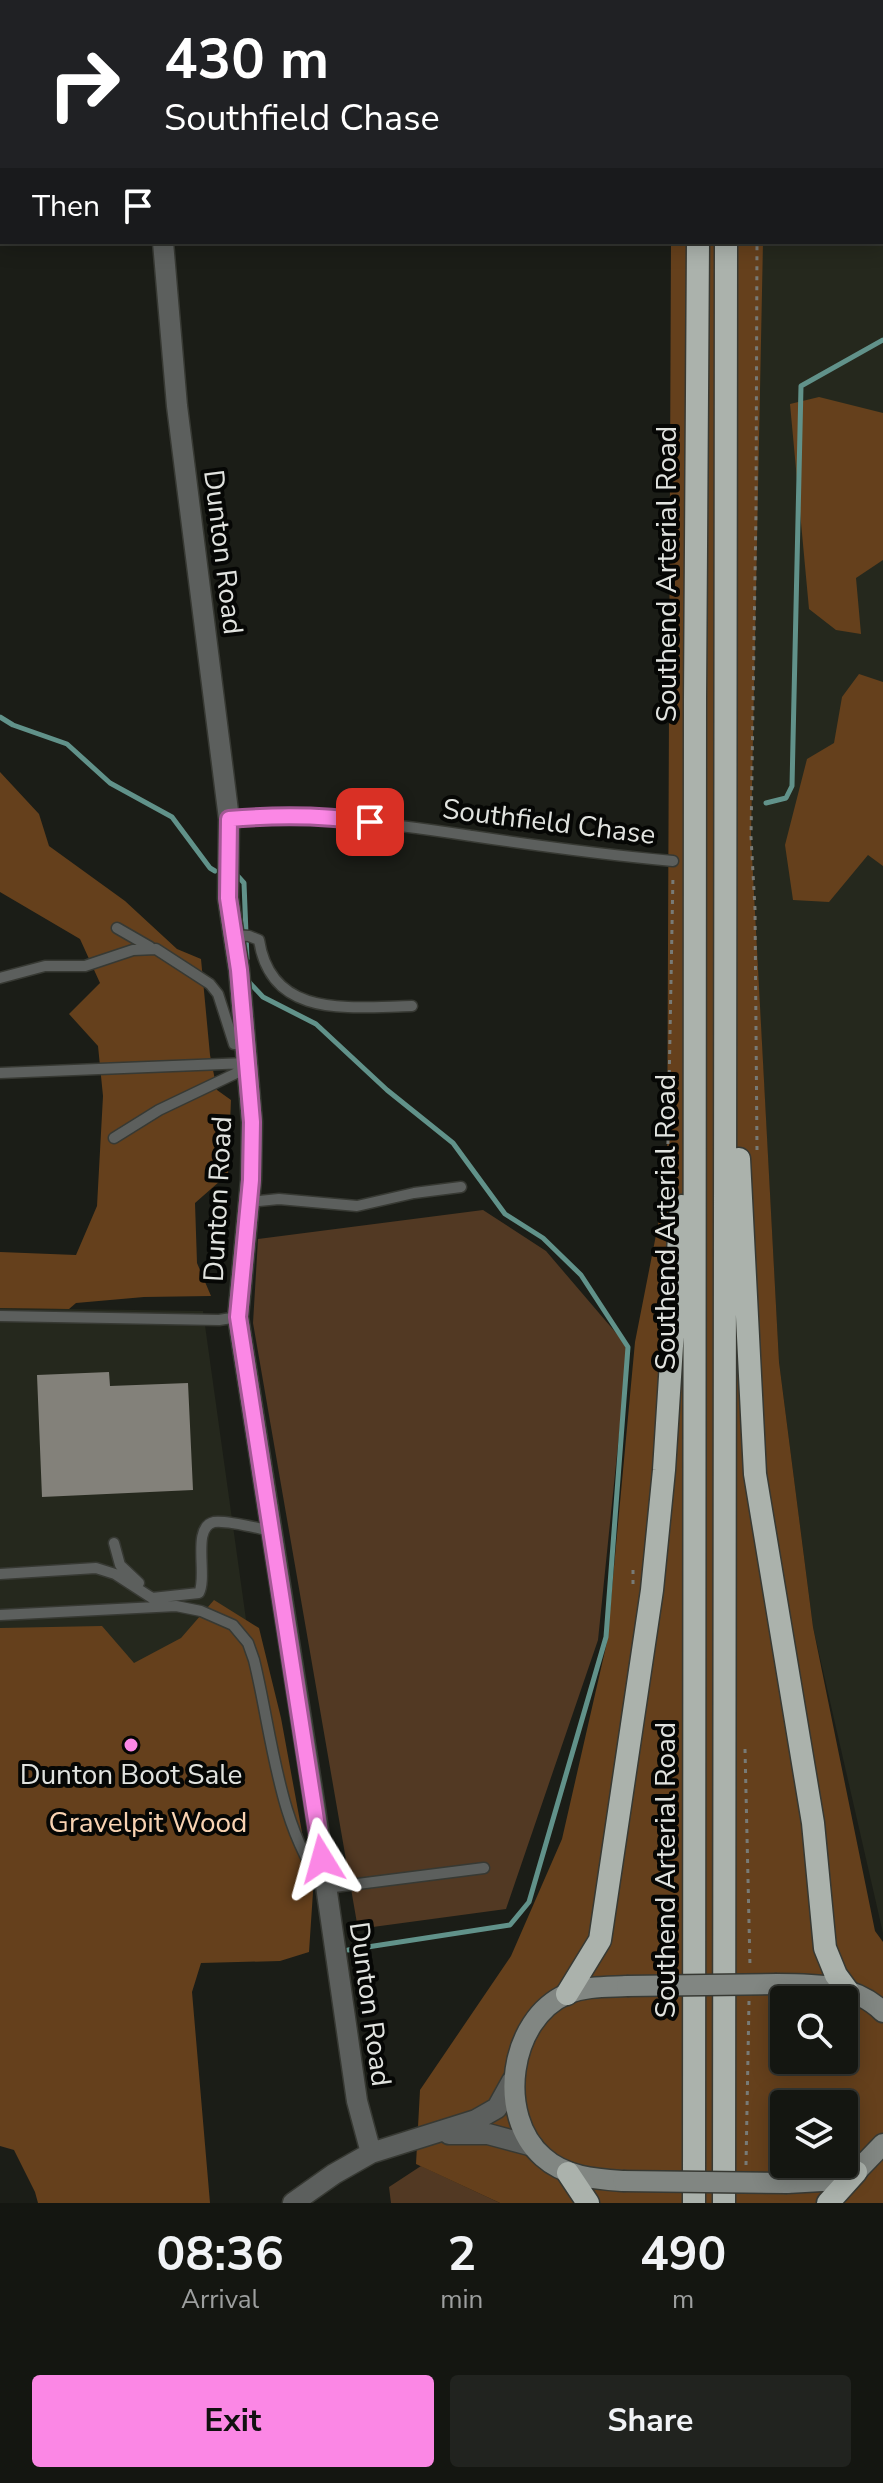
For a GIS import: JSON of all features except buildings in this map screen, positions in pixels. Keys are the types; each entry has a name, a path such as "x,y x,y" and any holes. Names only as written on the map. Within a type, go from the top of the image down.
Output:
{"highway":[{"name":"Southend Arterial Road","path":"694,2203 684,861 698,244"},
{"path":"724,2203 726,244"},
{"path":"567,1994 600,1940 652,1590 664,1470 680,1230 684,861"},
{"path":"725,959 741,1189 755,1474 813,1823 825,1948 844,1986"},
{"path":"828,2203 868,2167"},
{"path":"568,2173 588,2203"}],"main road":[{"path":"826,1986 627,1986 567,1994 548,2006 530,2030 518,2055 512,2081 520,2117 533,2146 545,2160 568,2173 595,2179 822,2181 868,2167 883,2144"},
{"path":"858,1995 880,2005"}],"street":[{"name":"Dunton Road","path":"163,244 177,406 229,819 228,898 252,1122 249,1202 238,1317 357,2101 371,2153"},
{"path":"293,2203 371,2153 476,2120 497,2108 512,2081"},
{"path":"437,2133 488,2134 533,2146"}],"lane":[{"name":"Southfield Chase","path":"229,819 272,816 340,818 592,854 684,861"},
{"path":"117,928 160,951 210,984 218,994 234,1044 246,1059"},
{"path":"234,935 259,940 263,962 278,985 316,1004 332,1008 412,1006"},
{"path":"0,978 45,966 85,966 133,950 152,948"},
{"path":"0,1073 246,1059"},
{"path":"114,1138 246,1059"},
{"path":"249,1202 279,1199 357,1206 414,1193 461,1187"},
{"path":"0,1316 219,1320 238,1317"},
{"path":"3,1575 96,1568 115,1574 148,1597 192,1595 200,1591 204,1580 201,1536 209,1524 216,1522 271,1531"},
{"path":"114,1543 120,1565 130,1576 162,1598"},
{"path":"1,1614 169,1605 201,1611 233,1625 248,1643 254,1660 279,1773 298,1840 304,1856 326,1888 484,1868"}],"path":[{"path":"757,244 751,837 755,909 757,1157"},
{"path":"667,1194 684,861"},
{"path":"634,1586 631,1581 635,1559"},
{"path":"745,1745 749,1976"},
{"path":"746,2173 749,1991"}],"shaded area":[{"path":"761,244 883,244 883,1933 813,1627 779,1362 751,845"},
{"path":"483,1210 546,1251 628,1347 598,1640 506,1909 358,1929 253,1323 258,1239"},
{"name":"Dunton Boot Sale","path":"0,1308 203,1311 284,1892 0,1904"},
{"path":"421,2166 500,2203 391,2203 389,2187"}],"green space":[{"path":"671,244 763,244 751,837 779,1362 813,1627 875,1931 883,1942 883,2203 500,2203 416,2164 420,2090 511,1956 562,1839 607,1642 635,1342 667,1179"},
{"path":"819,397 883,413 883,560 856,578 861,634 836,630 809,609 790,404"},
{"path":"859,674 883,682 883,866 868,855 829,902 793,900 785,845 807,759 834,743 842,697"},
{"path":"0,772 39,814 49,846 125,901 177,949 201,959 210,1055 217,1090 231,1100 228,1174 195,1203 197,1263 211,1296 144,1297 76,1303 69,1309 0,1308 0,1252 76,1255 97,1206 103,1096 98,1046 69,1014 100,983 80,939 0,892"},
{"name":"Gravelpit Wood","path":"214,1600 259,1628 281,1718 313,1892 309,1952 280,1961 201,1963 192,1992 210,2203 38,2203 14,2150 0,2146 0,1628 102,1626 134,1663 181,1638"}],"waterway":[{"path":"766,803 786,798 792,786 801,386 883,340"},
{"path":"0,717 13,725 67,744 110,783 172,817 215,871"},
{"path":"235,873 244,883 247,959"},
{"path":"248,981 263,997 316,1024 387,1090 453,1143 505,1214 543,1238 581,1275 628,1347 606,1637 529,1902 510,1925 348,1950"}],"place":[{"name":"Dunton Boot Sale","path":"131,1745"}],"route":[{"path":"322,1859 238,1317 251,1180 252,1122 239,970 228,898 229,819 272,816 370,822"}]}
